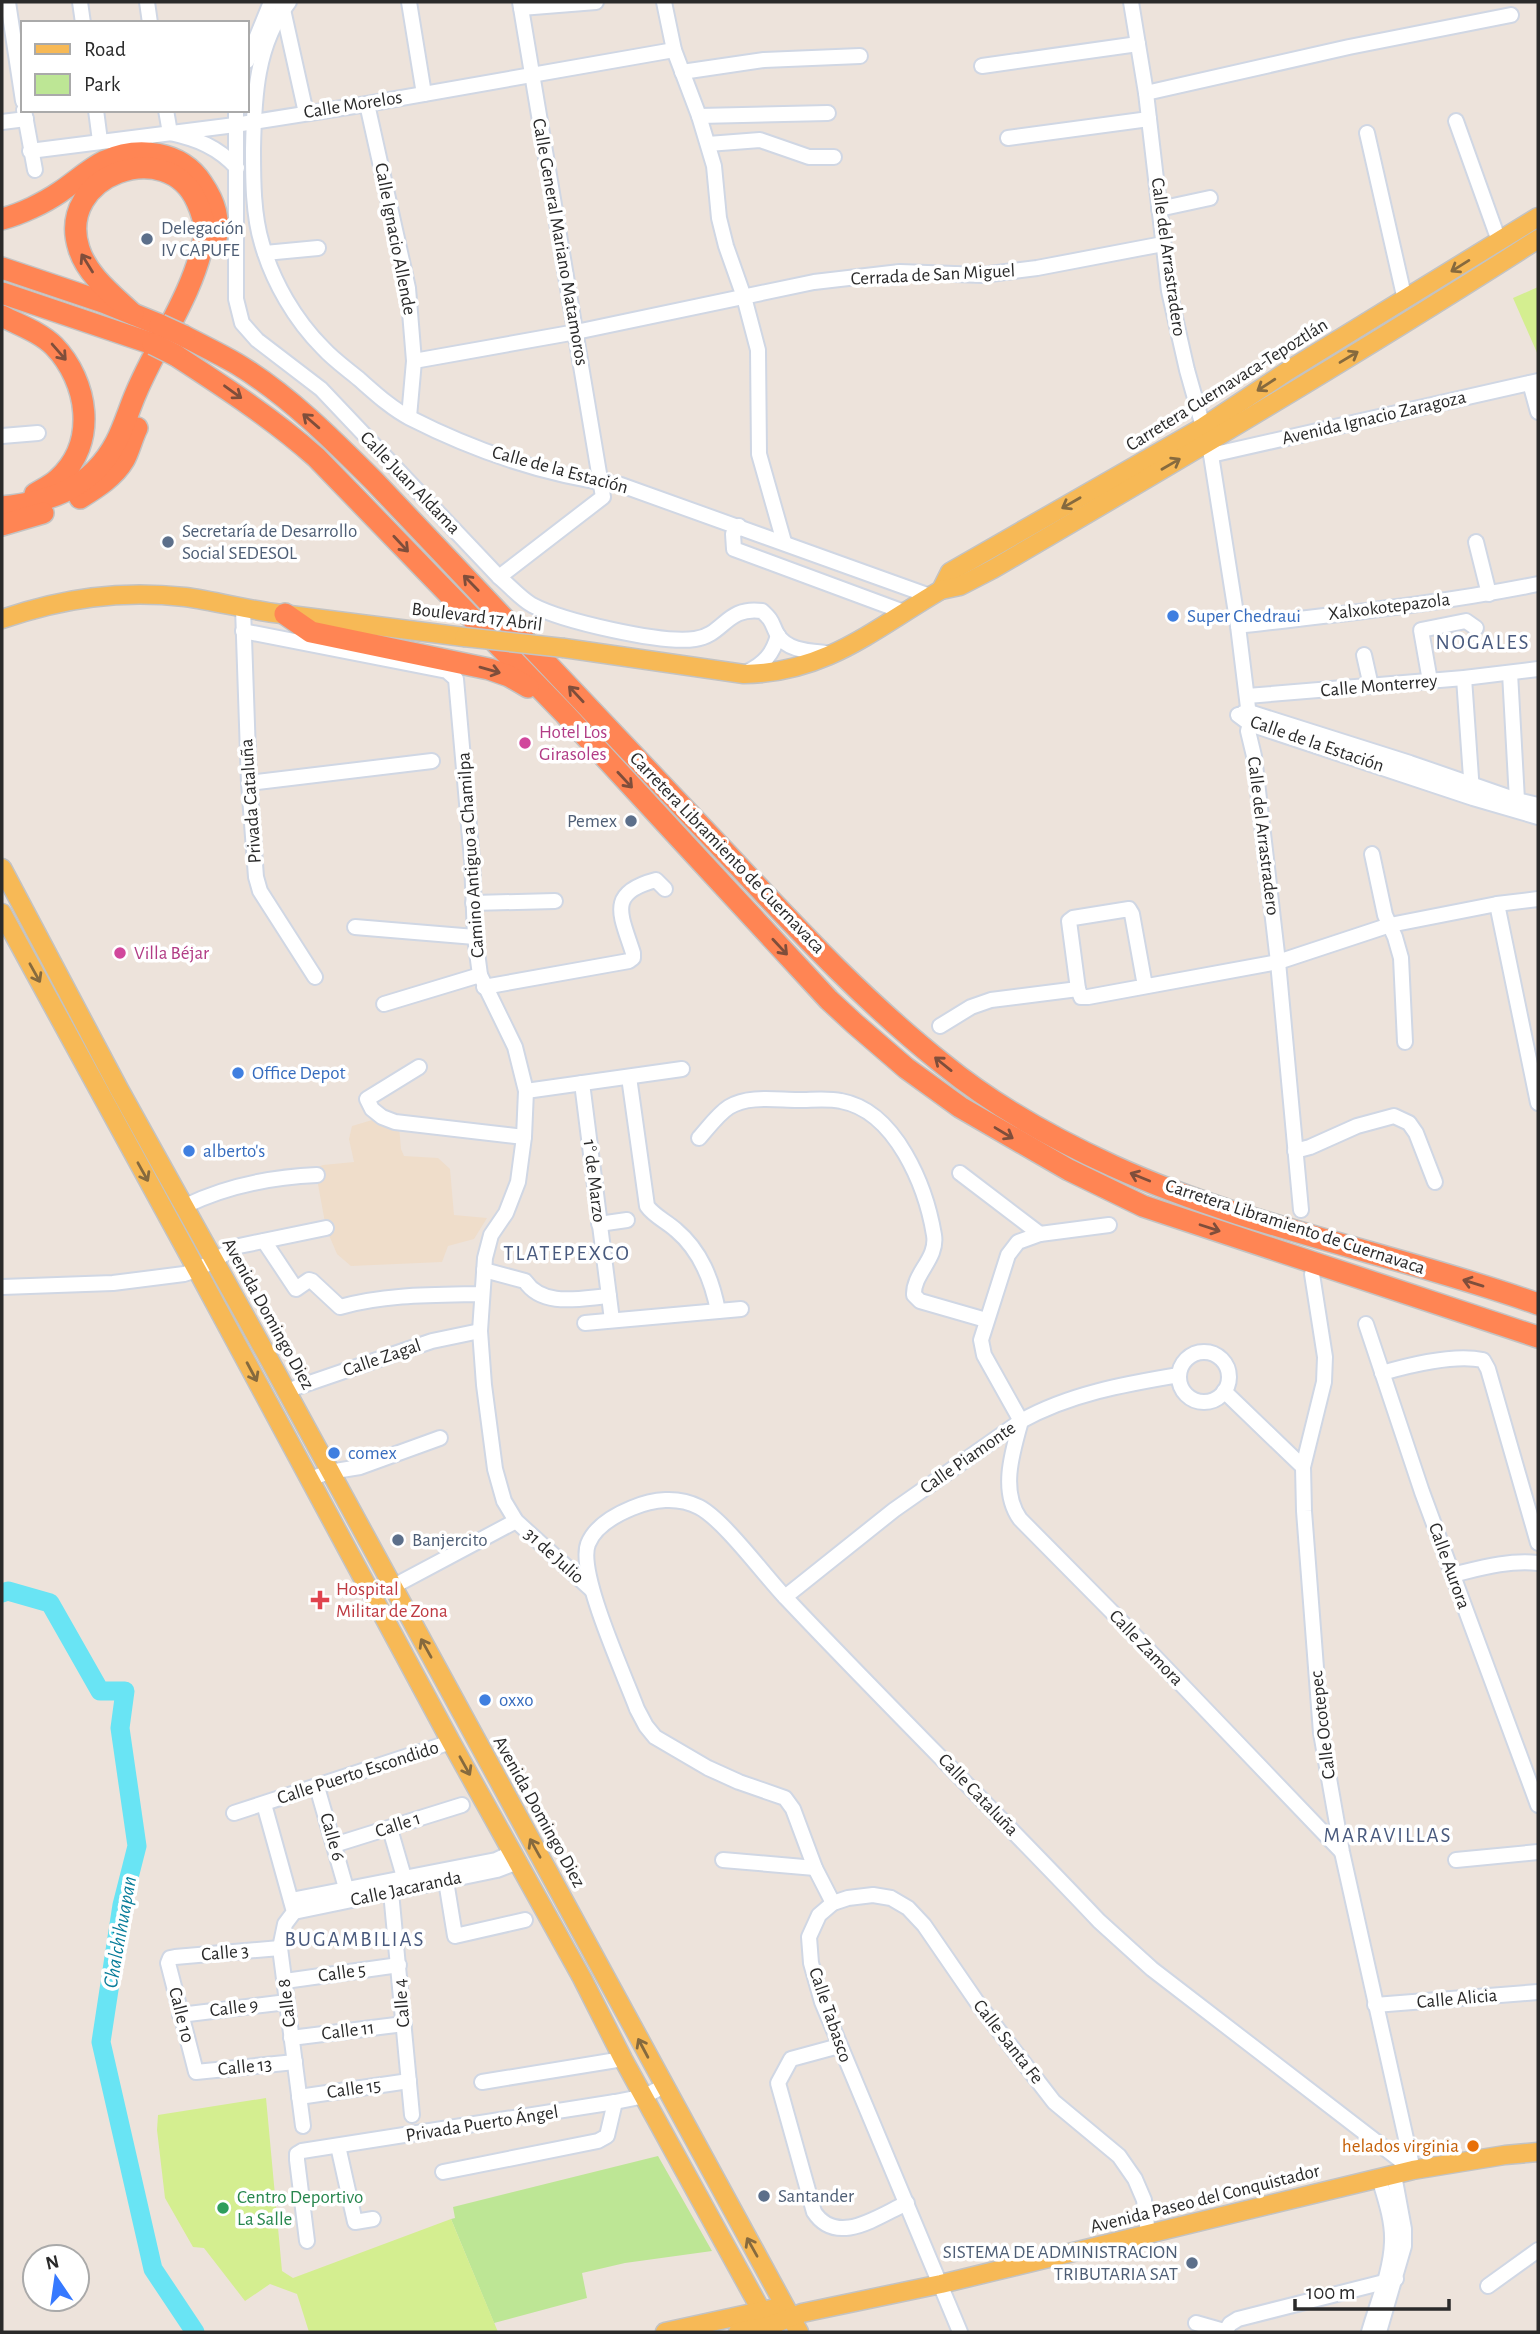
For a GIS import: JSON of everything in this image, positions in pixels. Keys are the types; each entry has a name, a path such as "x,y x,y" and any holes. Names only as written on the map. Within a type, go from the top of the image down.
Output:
{"highway":[{"path":"2,219 58,193 104,162 136,153 152,153 173,158 197,176 210,195 217,214 218,232 206,274 159,374 124,460 98,487 79,498 56,509 2,525"},
{"path":"2,507 51,499 89,475 105,460 116,442 146,369 184,295 204,237 204,225 194,195 182,181 153,168 123,170 102,180 87,192 79,209 75,232 79,251 92,271 110,293 133,314"},
{"name":"Carretera Libramiento de Cuernavaca","path":"2,268 133,314 157,334"},
{"name":"Carretera Libramiento de Cuernavaca","path":"2,293 157,334 179,345 238,364 273,389 330,438 853,984 941,1063 971,1085 1009,1110 1076,1147 1113,1166 1175,1191 1538,1304"},
{"path":"2,316 52,344 76,376 85,414 74,459 58,479 34,494 2,507"},
{"name":"Carretera Libramiento de Cuernavaca","path":"179,345 221,384 276,423 316,457 565,714 829,1000 906,1068 960,1107 1069,1170 1143,1206 1534,1337"},
{"path":"285,614 311,632 489,668 509,676 565,714"}],"main road":[{"name":"Carretera Cuernavaca-Tepoztlán","path":"1207,442 1289,370 1538,217"},
{"name":"Carretera Cuernavaca-Tepoztlán","path":"936,593 950,572 1207,442 1400,327 1538,239"},
{"name":"Boulevard 17 Abril","path":"2,619 83,597 184,597 285,614 744,674 772,673 806,665 835,654 936,593"},
{"name":"Avenida Domingo Diez","path":"2,868 119,1090 214,1259 775,2290 799,2317"},
{"path":"2,913 186,1250 191,1272 207,1287 767,2323"},
{"path":"435,1709 453,1699"},
{"name":"Avenida Paseo del Conquistador","path":"767,2323 941,2284 1413,2170 1538,2152"},
{"path":"775,2290 795,2303 799,2317 811,2320 808,2332"},
{"path":"665,2332 767,2323"},
{"path":"738,2332 767,2323"}],"street":[{"path":"8,2 7,41 21,94"},
{"path":"80,2 83,21"},
{"path":"146,2 150,21"},
{"path":"409,2 424,94"},
{"path":"520,5 596,2"},
{"path":"664,2 674,50 699,116 714,166 719,218 758,350 759,454 784,542"},
{"name":"Calle del Arrastradero","path":"1131,2 1146,93 1169,291 1207,442 1238,626 1250,718 1248,731 1254,756 1278,962 1301,1210"},
{"path":"248,59 281,3"},
{"path":"281,3 306,113"},
{"name":"Calle de la Estación","path":"281,3 262,58 254,94 256,203 265,253 289,305 322,348 382,399 409,417 499,457 621,485 936,593"},
{"name":"Calle General Mariano Matamoros","path":"520,5 600,482"},
{"path":"1146,93 1349,47 1511,15"},
{"path":"982,65 1138,44"},
{"name":"Calle Morelos","path":"30,151 170,133 235,118 254,121 367,104 674,50"},
{"path":"682,72 764,60 860,56"},
{"name":"Calle Ignacio Allende","path":"367,104 408,288 414,361 409,417"},
{"path":"96,112 100,141"},
{"path":"166,112 170,133 197,139 223,153 237,169"},
{"path":"699,116 828,113"},
{"path":"2,122 25,115 35,170"},
{"name":"Calle Juan Aldama","path":"235,118 236,299 243,323 257,340 321,388 499,577 530,604 556,615 652,638 702,638 741,610 762,611 774,623 778,635 788,645 800,650 835,654"},
{"path":"1008,138 1149,119"},
{"path":"1456,121 1499,241"},
{"path":"1367,134 1405,300"},
{"path":"708,144 760,139 809,157 834,157"},
{"path":"1159,209 1210,198"},
{"path":"236,202 256,203"},
{"name":"Cerrada de San Miguel","path":"414,361 576,332 814,282 900,272 982,275 1037,268 1163,244"},
{"path":"265,253 318,248"},
{"path":"1534,382 1538,412"},
{"name":"Avenida Ignacio Zaragoza","path":"1207,442 1534,382"},
{"path":"2,436 38,433"},
{"path":"499,577 598,502 603,497 600,482"},
{"path":"739,526 733,534 734,549 904,612"},
{"path":"1476,542 1489,594"},
{"name":"Xalxokotepazola","path":"1238,626 1489,594 1538,584"},
{"name":"Privada Cataluña","path":"243,608 249,783 257,877 261,891 315,977"},
{"path":"1430,681 1422,630 1466,621 1476,628"},
{"name":"Camino Antiguo a Chamilpa","path":"243,631 447,671 456,678 472,860 475,937 482,981 516,1047 526,1091 518,1182 506,1213 491,1235 484,1270 480,1331 495,1469 504,1501 516,1521"},
{"path":"744,674 767,659 778,635"},
{"path":"1364,655 1371,687"},
{"name":"Calle Monterrey","path":"1247,696 1371,687 1538,669"},
{"path":"1510,673 1517,800"},
{"path":"1464,678 1472,791"},
{"name":"Calle de la Estación","path":"1250,718 1472,791 1538,817"},
{"path":"249,783 432,761"},
{"name":"Calle de la Estación","path":"1472,791 1538,805"},
{"path":"1372,854 1385,915 1401,958 1405,1042"},
{"path":"384,1004 482,981 629,961 633,958 633,953 620,911 625,896 631,888 656,880 665,889"},
{"path":"1145,986 1129,909 1069,921 1078,989 1081,997 1087,997 1278,962 1390,925 1497,904 1538,899"},
{"path":"473,904 555,901"},
{"path":"1497,904 1538,1103"},
{"path":"355,926 475,937"},
{"path":"940,1026 971,1007 991,1000 1078,989"},
{"path":"419,1067 367,1099 372,1109 388,1119 412,1126 524,1137"},
{"path":"526,1091 682,1069"},
{"path":"629,1076 647,1206 690,1243 705,1268 718,1311"},
{"name":"1° de Marzo","path":"582,1083 612,1320"},
{"path":"699,1138 729,1107 752,1099 841,1101 863,1109 891,1131 914,1168 932,1223 935,1240 932,1254 913,1285 914,1295 920,1301 986,1320"},
{"path":"1295,1151 1357,1126 1394,1116 1409,1123 1416,1133 1435,1182"},
{"path":"960,1174 1040,1234"},
{"path":"185,1206 212,1193 266,1181 317,1175"},
{"path":"599,1224 627,1220"},
{"path":"1021,1421 984,1355 981,1339 1008,1255 1018,1242 1040,1234 1109,1225"},
{"path":"2,1287 113,1283 191,1272 239,1246 326,1228"},
{"path":"264,1241 296,1289 309,1280 312,1281 340,1307 381,1297 482,1294"},
{"path":"484,1270 525,1281 532,1291 554,1299 609,1296"},
{"name":"Calle Ocotepec","path":"1312,1274 1325,1357 1324,1382 1303,1467 1321,1733 1342,1852 1413,2170"},
{"path":"585,1323 741,1310"},
{"name":"Calle Aurora","path":"1366,1324 1452,1575 1538,1805"},
{"name":"Calle Zagal","path":"286,1391 432,1341 480,1331"},
{"path":"1213,1353 1226,1365 1228,1383 1218,1398 1200,1402 1184,1393 1179,1375 1181,1366 1194,1354 1213,1353"},
{"path":"1382,1373 1441,1361 1474,1358 1483,1360 1488,1369 1538,1543"},
{"name":"Calle Piamonte","path":"785,1597 894,1510 1038,1411 1120,1385 1179,1375"},
{"path":"1224,1391 1303,1467"},
{"name":"Calle Zamora","path":"1021,1421 1013,1452 1009,1485 1012,1507 1020,1519 1342,1852"},
{"path":"310,1479 329,1472 360,1467 440,1438"},
{"name":"Calle Cataluña","path":"592,1590 586,1560 588,1545 596,1531 617,1514 642,1504 667,1499 700,1507 718,1522 785,1597 1099,1921 1152,1969 1413,2170"},
{"path":"392,1587 516,1521"},
{"name":"31 de Julio","path":"516,1521 592,1590"},
{"path":"1452,1575 1495,1564 1519,1561 1538,1563"},
{"path":"592,1590 646,1726 655,1737 708,1768 785,1798 793,1810 815,1868 832,1903"},
{"name":"Calle Puerto Escondido","path":"234,1813 451,1742"},
{"name":"Calle 6","path":"317,1787 346,1888"},
{"path":"264,1804 293,1906"},
{"name":"Calle 1","path":"334,1844 462,1805"},
{"path":"390,1829 404,1877"},
{"path":"1456,1860 1538,1852"},
{"name":"Calle Jacaranda","path":"293,1906 346,1888 515,1857"},
{"name":"Calle Jacaranda","path":"293,1906 391,1892 501,1869 515,1857"},
{"path":"723,1860 815,1868"},
{"path":"446,1881 455,1936 525,1920"},
{"name":"Calle 4","path":"391,1892 412,2115"},
{"name":"Calle Santa Fe","path":"832,1903 873,1895 891,1898 908,1908 924,1925 978,2006 1054,2102 1119,2156 1135,2179 1144,2200 1148,2234"},
{"name":"Calle Tabasco","path":"832,1903 819,1915 809,1937 811,1964 822,2002 960,2332"},
{"name":"Calle 8","path":"293,1906 285,1924 280,1948 303,2126"},
{"name":"Calle 3","path":"170,1958 280,1948"},
{"name":"Calle 10","path":"170,1958 168,1963 196,2071"},
{"name":"Calle 5","path":"285,1981 399,1965"},
{"name":"Calle Alicia","path":"1375,2006 1538,1992"},
{"name":"Calle 9","path":"180,2015 287,2002"},
{"name":"Calle 11","path":"292,2039 404,2024"},
{"path":"839,2046 791,2059 778,2083 814,2212 821,2223 829,2227 848,2229 907,2203"},
{"path":"482,2082 624,2059"},
{"name":"Calle 13","path":"196,2071 295,2062"},
{"name":"Calle 15","path":"299,2098 409,2081"},
{"name":"Privada Puerto Ángel","path":"307,2241 297,2154 615,2102 645,2096 664,2086"},
{"path":"443,2172 598,2141 607,2136 615,2102"},
{"path":"338,2146 355,2222 373,2219"},
{"path":"1369,2332 1390,2280 1402,2259 1404,2229 1387,2176"},
{"path":"1488,2286 1538,2250"},
{"path":"1196,2323 1225,2331 1238,2319 1390,2280"},
{"path":"1379,2332 1390,2280"}],"shaded area":[{"path":"379,1118 399,1126 404,1156 438,1158 450,1169 454,1215 487,1218 474,1239 448,1246 442,1262 351,1266 337,1254 326,1228 315,1168 354,1162 349,1139 352,1126"}],"green space":[{"path":"1538,287 1538,355 1513,298"},
{"name":"Centro Deportivo La Salle","path":"266,2098 282,2271 293,2278 451,2219 498,2332 309,2332 297,2294 270,2284 245,2301 204,2248 193,2247 165,2198 157,2130 158,2115"},
{"path":"658,2156 712,2251 625,2263 582,2273 587,2298 494,2323 451,2219 455,2218 453,2207"}],"waterway":[{"name":"Chalchihuapan","path":"2,1593 8,1591 50,1603 100,1691 125,1691 120,1728 137,1846 122,1905 101,2042 153,2269 195,2332"}],"place":[{"name":"Delegación IV CAPUFE","path":"147,239"},
{"name":"Secretaría de Desarrollo Social SEDESOL","path":"168,542"},
{"name":"Super Chedraui","path":"1173,616"},
{"name":"Hotel Los Girasoles","path":"525,743"},
{"name":"Pemex","path":"631,821"},
{"name":"Villa Béjar","path":"120,953"},
{"name":"Office Depot","path":"238,1073"},
{"name":"alberto's","path":"189,1151"},
{"name":"comex","path":"334,1453"},
{"name":"Banjercito","path":"398,1540"},
{"name":"Hospital Militar de Zona","path":"320,1600"},
{"name":"oxxo","path":"485,1700"},
{"name":"helados virginia","path":"1473,2146"},
{"name":"Santander","path":"764,2196"},
{"name":"Centro Deportivo La Salle","path":"223,2208"},
{"name":"SISTEMA DE ADMINISTRACION TRIBUTARIA SAT","path":"1192,2263"}],"district":[{"name":"NOGALES","path":"1483,642"},
{"name":"TLATEPEXCO","path":"567,1253"},
{"name":"MARAVILLAS","path":"1388,1835"},
{"name":"BUGAMBILIAS","path":"355,1939"}]}
